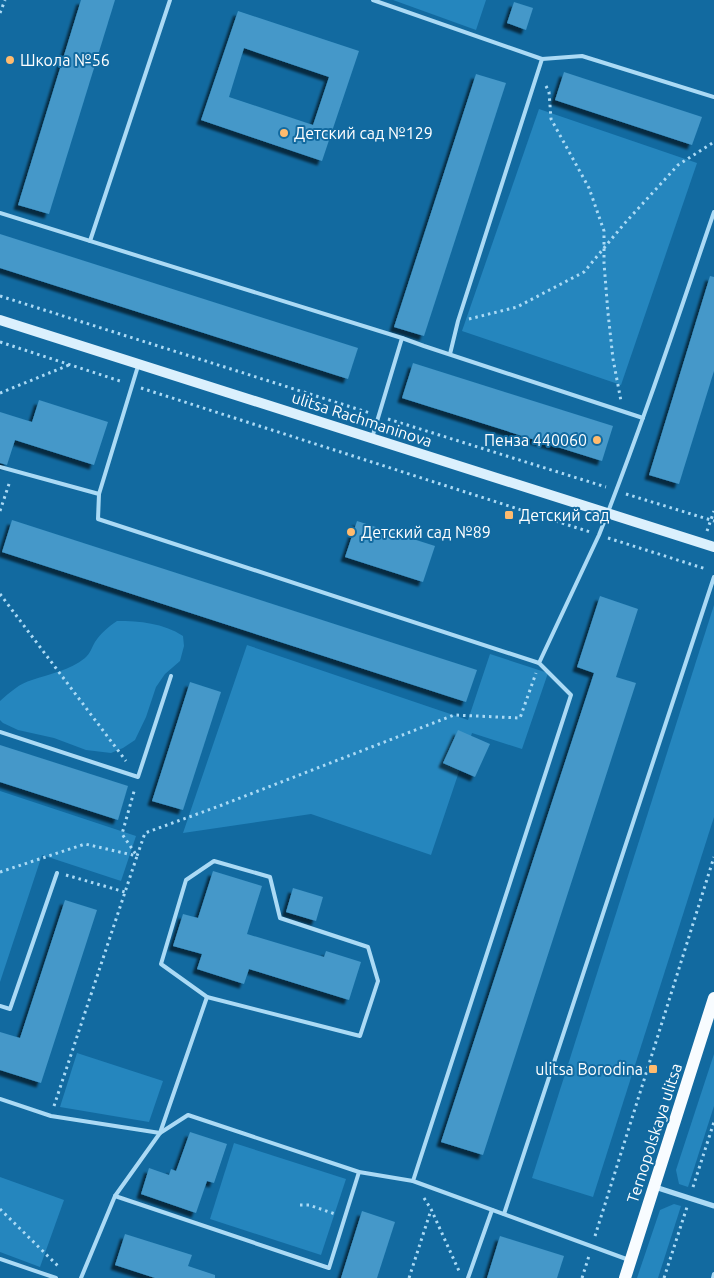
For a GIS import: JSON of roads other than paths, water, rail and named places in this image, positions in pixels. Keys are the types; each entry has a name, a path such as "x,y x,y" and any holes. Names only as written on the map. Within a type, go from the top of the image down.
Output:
{"main road":[{"name":"ulitsa Rachmaninova","path":"0,320 714,547"},
{"name":"Ternopolskaya ulitsa","path":"625,1278 714,998"}],"street":[{"path":"654,1186 714,1206"}],"lane":[{"path":"90,241 170,0"},
{"path":"373,0 542,59 582,56 714,97"},
{"path":"450,354 458,321 542,59"},
{"path":"539,663 608,513 714,212"},
{"path":"0,213 402,338 643,418"},
{"path":"372,438 402,338"},
{"path":"139,364 98,494 98,519 539,663 571,695 413,1181"},
{"path":"0,466 98,494"},
{"path":"504,1214 714,578"},
{"path":"0,732 138,777 171,676"},
{"path":"214,860 270,877 280,918 368,947 378,981 360,1036 207,997 161,964 186,880 214,860"},
{"path":"0,1006 10,1009 57,873"},
{"path":"82,1278 115,1196 160,1133 207,997"},
{"path":"0,1099 51,1116 160,1133 188,1115 359,1172 413,1181 630,1260"},
{"path":"115,1196 329,1268 359,1172"},
{"path":"468,1278 492,1210"},
{"path":"0,1259 56,1278"},
{"path":"713,1278 714,1274"}],"place":[{"name":"Школа №56","path":"10,60"},
{"name":"Детский сад №129","path":"284,133"},
{"name":"Пенза 440060","path":"597,440"},
{"name":"Детский сад","path":"509,515"},
{"name":"Детский сад №89","path":"351,532"},
{"name":"ulitsa Borodina","path":"653,1069"}]}
